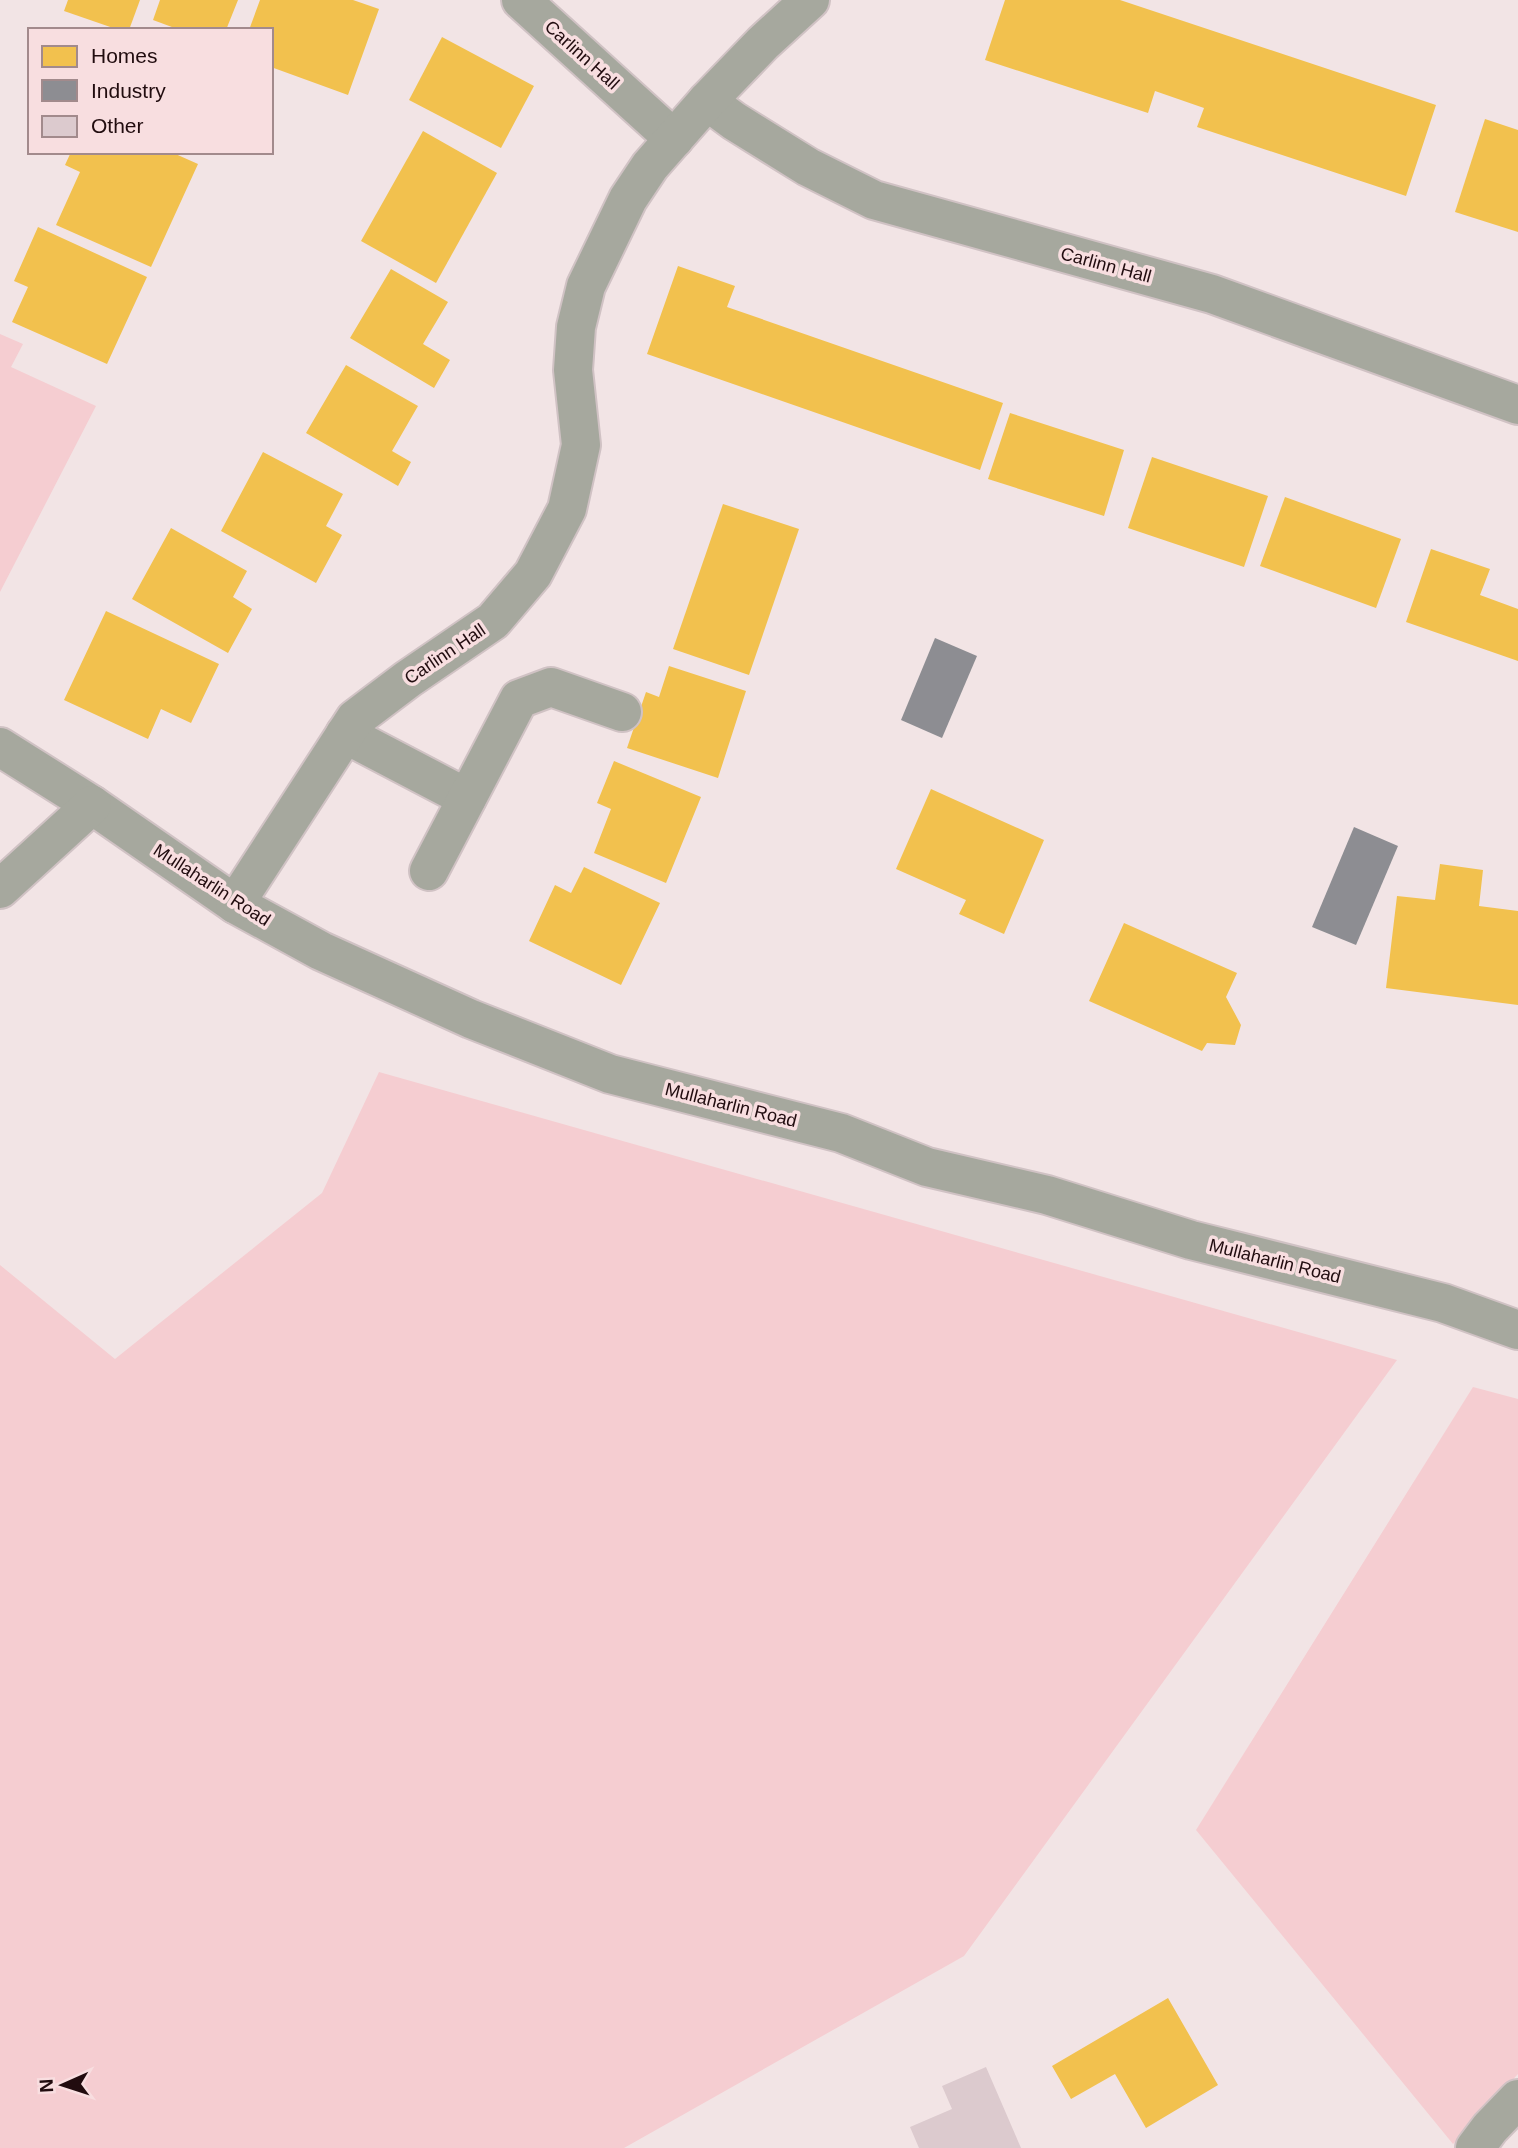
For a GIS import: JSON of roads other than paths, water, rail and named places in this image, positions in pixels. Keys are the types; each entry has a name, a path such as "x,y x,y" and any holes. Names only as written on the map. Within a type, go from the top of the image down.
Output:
{"street":[{"name":"Carlinn Hall","path":"521,0 674,139"},
{"name":"Carlinn Hall","path":"235,904 355,719 493,621 533,574 567,509 581,445 573,370 576,327 586,286 628,199 650,166 707,101 763,43 810,0"},
{"name":"Carlinn Hall","path":"707,101 808,167 874,200 1212,294 1518,405"},
{"path":"429,871 519,699 551,687 622,712"},
{"path":"345,734 467,798"},
{"name":"Mullaharlin Road","path":"0,747 92,805 235,904 321,951 471,1019 610,1074 841,1133 927,1167 1047,1195 1191,1240 1443,1303 1518,1330"},
{"path":"0,889 92,805"},
{"path":"1475,2148 1518,2099"}]}
